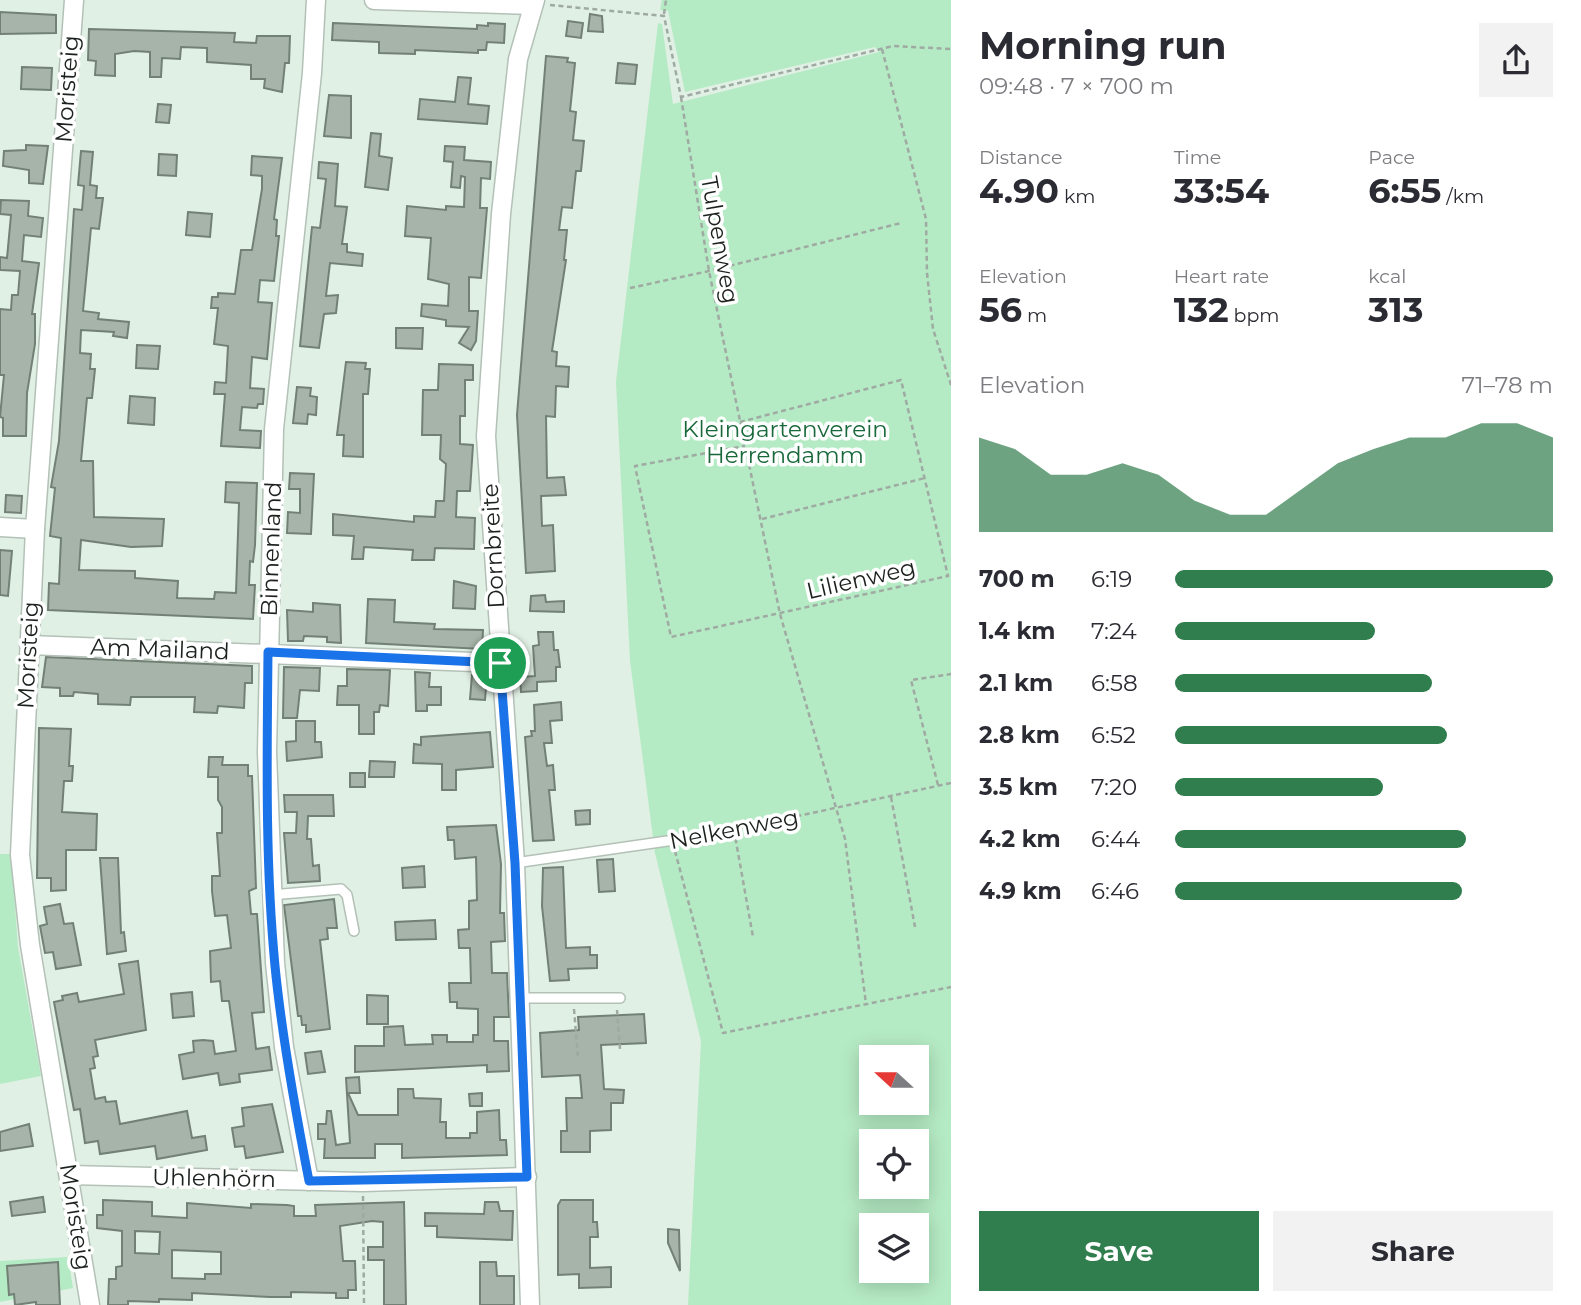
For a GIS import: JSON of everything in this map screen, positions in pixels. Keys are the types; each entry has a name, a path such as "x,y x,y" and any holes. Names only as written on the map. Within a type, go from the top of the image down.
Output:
{"street":[{"name":"Moristeig","path":"74,0 35,529 20,855 30,945 90,1305"},
{"name":"Binnenland","path":"309,1181 284,1046 271,895 268,652 274,429 312,73 316,0"},
{"path":"374,0 534,2"},
{"name":"Dornbreite","path":"530,1305 515,863 486,436 501,214 518,59 534,2"},
{"path":"0,527 35,529"},
{"name":"Am Mailand","path":"29,645 268,652 500,663"},
{"name":"Uhlenhörn","path":"69,1175 363,1182 527,1177"}],"lane":[{"name":"Nelkenweg","path":"515,863 695,837"},
{"path":"271,895 341,889 346,895 354,931"},
{"path":"519,998 618,998"}],"path":[{"name":"Tulpenweg","path":"666,0 664,16 681,97 709,271 780,614 845,839 866,1004"},
{"path":"534,2 664,16"},
{"path":"681,97 893,46 951,49"},
{"path":"882,50 926,219 927,273 933,329 951,385"},
{"path":"630,288 901,223"},
{"path":"740,422 901,380 925,478 760,519"},
{"name":"Lilienweg","path":"745,446 635,466 671,637 948,576 925,478"},
{"path":"939,785 911,680 951,674"},
{"name":"Nelkenweg","path":"695,837 838,809 951,783"},
{"path":"891,797 915,927"},
{"path":"734,830 753,937"},
{"path":"672,842 723,1033 755,1029 951,987"},
{"path":"574,998 578,1058"},
{"path":"618,998 620,1049"},
{"path":"363,1182 364,1305"}],"green space":[{"name":"Kleingartenverein Herrendamm","path":"662,0 951,0 951,1305 688,1305 701,1041 655,853 630,661 616,382 658,23 662,24 673,104 879,52 875,47 685,92 668,11 660,10"},
{"path":"0,854 11,854 18,947 41,1076 0,1084"},
{"path":"68,1257 73,1288 0,1302 0,1261"}],"building":[{"path":"0,12 56,15 56,33 0,34"},
{"path":"590,14 602,16 603,32 588,31"},
{"path":"568,21 583,23 581,38 566,36"},
{"path":"333,23 477,29 477,25 488,26 488,23 505,24 504,43 487,42 486,50 478,50 478,53 415,50 415,54 379,53 379,42 332,40"},
{"path":"89,29 235,33 234,42 256,43 257,36 290,36 289,63 285,63 282,92 264,88 265,79 251,79 251,65 207,62 207,48 181,47 180,59 162,58 161,77 150,77 150,52 134,51 115,54 115,76 95,75 96,61 88,60"},
{"path":"546,56 568,58 567,62 575,63 570,111 576,112 573,140 584,141 581,171 576,171 572,208 562,207 559,230 567,230 566,260 552,351 557,352 556,366 569,367 568,387 556,386 555,417 546,416 547,478 564,477 566,495 541,496 542,526 553,525 555,571 526,573 517,415"},
{"path":"618,63 637,65 635,84 616,83"},
{"path":"22,67 52,68 51,90 21,89"},
{"path":"458,77 471,78 468,104 489,106 487,124 418,119 420,99 455,102"},
{"path":"329,95 351,96 351,138 324,136"},
{"path":"158,104 171,105 169,123 156,122"},
{"path":"371,133 381,134 379,156 392,158 388,190 365,187"},
{"path":"26,145 48,146 43,184 29,183 29,170 3,166 4,151 26,150"},
{"path":"445,146 465,147 464,160 491,162 490,179 481,178 480,208 487,208 481,278 469,277 469,311 478,311 476,341 471,350 459,343 469,327 446,326 446,320 421,316 422,304 448,306 449,284 428,279 431,238 405,236 407,206 446,210 446,206 464,207 465,177 461,176 460,188 451,187 453,162 444,161"},
{"path":"81,151 93,152 90,185 97,186 96,198 103,198 99,229 91,228 83,311 99,313 98,319 129,322 127,338 113,336 114,332 81,330 80,353 91,354 90,369 95,369 92,398 87,398 81,461 93,461 94,517 164,519 162,546 131,547 81,540 79,570 135,571 135,578 178,581 177,598 214,599 215,592 236,593 239,503 225,502 226,482 257,483 255,545 253,562 250,561 249,585 255,585 253,619 48,610 49,583 59,584 61,538 50,536 55,488 51,487 59,441 74,209 82,210 84,186 78,185"},
{"path":"159,154 177,155 176,176 158,175"},
{"path":"252,156 282,158 274,219 277,220 276,236 279,236 274,281 260,280 258,302 272,303 267,359 252,357 250,388 264,389 263,404 258,404 257,408 242,407 240,430 261,431 260,448 221,446 225,394 214,394 215,382 226,383 228,346 214,344 218,308 211,308 212,297 218,297 218,293 235,294 241,250 252,250 262,176 251,175"},
{"path":"319,162 338,164 335,206 347,207 342,244 347,244 347,252 363,254 362,266 330,263 326,296 338,295 336,313 324,314 319,348 300,346 312,227 320,228 326,179 318,178"},
{"path":"1,200 29,201 28,216 43,218 41,237 24,235 22,261 39,263 32,314 35,314 35,344 27,393 26,436 3,436 3,418 0,417 4,375 0,375 0,309 11,310 12,295 18,295 20,271 0,270 0,257 7,258 11,215 0,214"},
{"path":"188,212 212,214 210,237 186,235"},
{"path":"396,328 423,328 422,349 396,348"},
{"path":"137,345 160,346 158,369 136,368"},
{"path":"346,362 366,363 365,369 370,369 368,394 363,394 363,457 343,456 344,435 337,435"},
{"path":"439,364 473,365 473,380 465,380 465,416 460,416 460,444 473,445 470,491 457,491 456,517 475,518 474,549 435,548 434,560 412,560 413,550 364,547 363,559 352,559 354,536 333,535 333,514 414,522 414,516 435,517 436,501 444,501 446,464 440,459 441,435 422,435 423,390 438,390"},
{"path":"297,387 311,388 310,396 317,397 316,415 308,414 307,424 293,423"},
{"path":"130,396 155,398 154,425 128,423"},
{"path":"290,473 314,474 311,534 287,533 288,512 300,513 300,489 289,489"},
{"path":"6,495 22,496 21,513 5,512"},
{"path":"0,550 12,551 8,596 0,595"},
{"path":"454,581 476,586 475,609 453,608"},
{"path":"545,595 546,602 564,601 564,612 530,611 531,596"},
{"path":"368,599 395,600 394,622 435,624 434,629 483,630 482,649 366,643"},
{"path":"313,603 340,605 341,643 327,642 327,637 304,636 303,641 288,641 287,610 313,612"},
{"path":"538,632 553,632 554,650 558,650 560,667 556,667 556,681 537,682 537,691 521,692 520,677 535,676 533,646 539,645"},
{"path":"46,657 252,666 252,683 245,683 244,708 218,706 217,713 194,712 195,697 131,697 130,705 98,704 98,694 74,692 73,696 60,696 60,688 42,687"},
{"path":"284,667 320,668 319,691 300,690 297,718 283,718"},
{"path":"347,669 390,670 388,706 380,705 379,712 374,712 374,734 359,734 359,705 337,705 338,686 347,686"},
{"path":"415,672 430,673 429,687 441,687 441,705 427,705 427,711 416,711"},
{"path":"472,675 487,676 485,700 470,699"},
{"path":"561,702 562,720 550,721 552,743 544,743 547,766 553,765 555,790 549,790 554,840 533,841 525,737 532,736 531,731 535,731 534,705"},
{"path":"296,721 315,721 315,742 321,742 322,757 287,761 286,742 296,741"},
{"path":"39,728 71,729 69,766 73,766 72,781 64,781 62,812 97,814 96,850 66,850 66,890 51,891 51,878 37,878"},
{"path":"490,732 493,767 456,770 456,790 442,790 442,764 413,763 414,744 421,745 421,737"},
{"path":"209,757 223,757 222,765 248,765 248,776 252,776 256,888 249,891 251,914 257,914 264,1012 252,1013 256,1049 269,1047 272,1070 239,1074 240,1082 220,1085 218,1073 183,1079 179,1055 194,1052 193,1041 203,1040 213,1041 215,1054 236,1051 229,1001 222,1001 220,981 211,982 210,951 231,948 227,915 215,916 212,891 212,876 220,876 217,833 222,833 222,807 218,800 218,777 208,777"},
{"path":"370,761 395,762 394,777 369,777"},
{"path":"350,773 365,773 365,787 350,787"},
{"path":"284,795 333,795 334,816 308,816 307,839 311,839 313,866 319,865 320,881 288,883 284,833 296,833 297,812 285,812"},
{"path":"590,810 590,824 576,825 575,811"},
{"path":"496,825 501,864 500,913 504,913 505,941 491,942 492,973 507,973 509,1017 494,1017 494,1041 508,1041 509,1071 487,1072 487,1065 355,1072 355,1046 384,1046 384,1027 403,1026 405,1045 433,1044 432,1035 447,1035 447,1042 473,1042 473,1035 478,1035 478,1009 457,1008 457,1002 450,1002 449,983 471,983 470,948 459,948 458,930 469,929 469,901 477,900 476,857 455,859 454,840 448,840 447,827"},
{"path":"100,858 118,858 121,933 124,932 126,951 107,954"},
{"path":"613,859 615,891 599,892 597,860"},
{"path":"424,866 425,887 403,888 402,868"},
{"path":"563,867 566,948 590,947 590,955 597,955 597,968 568,969 569,980 550,981 542,906 543,868"},
{"path":"334,899 337,928 327,928 328,939 320,940 330,1029 306,1032 306,1025 302,1025 301,1016 298,1016 284,905"},
{"path":"60,904 64,924 73,923 81,965 56,969 53,952 45,953 40,926 47,924 44,907"},
{"path":"435,920 436,939 396,940 395,922"},
{"path":"138,961 146,1030 95,1040 98,1056 93,1057 95,1068 90,1069 95,1099 105,1097 106,1102 116,1101 120,1124 187,1111 192,1138 205,1136 207,1150 157,1159 155,1146 100,1154 98,1141 85,1143 80,1109 74,1110 54,1002 63,1000 62,996 77,993 79,1002 124,994 119,964"},
{"path":"192,992 194,1016 173,1018 171,994"},
{"path":"367,995 388,996 388,1024 367,1024"},
{"path":"644,1014 646,1043 601,1045 604,1089 624,1090 623,1103 611,1103 611,1130 590,1131 590,1152 561,1152 561,1131 567,1131 566,1098 582,1098 580,1075 542,1077 540,1033 579,1030 578,1017"},
{"path":"321,1051 325,1072 308,1074 305,1053"},
{"path":"359,1077 360,1093 348,1093 358,1115 398,1115 398,1089 413,1089 414,1098 441,1099 440,1122 446,1122 446,1138 470,1138 470,1133 477,1133 477,1112 499,1110 500,1140 506,1140 507,1155 402,1158 402,1144 375,1144 375,1158 324,1158 325,1139 318,1139 318,1124 326,1124 327,1111 331,1111 336,1145 350,1143 346,1078"},
{"path":"482,1093 482,1106 470,1106 469,1094"},
{"path":"272,1104 283,1152 246,1158 244,1146 235,1147 232,1128 244,1126 242,1108"},
{"path":"29,1124 33,1146 0,1151 0,1132"},
{"path":"43,1197 45,1212 12,1216 10,1202"},
{"path":"103,1200 152,1202 152,1216 187,1218 187,1203 251,1208 251,1204 287,1205 294,1206 294,1216 316,1216 315,1205 404,1202 406,1305 384,1305 384,1260 368,1260 368,1247 383,1247 383,1222 372,1221 340,1226 343,1261 355,1261 356,1290 348,1290 348,1298 336,1298 336,1293 291,1292 291,1297 270,1297 192,1293 192,1300 159,1299 159,1302 128,1301 128,1305 108,1305 109,1279 116,1279 116,1267 122,1266 122,1231 97,1228 97,1215 103,1215","holes":["135,1231 160,1232 159,1254 135,1253","172,1250 221,1252 221,1274 205,1274 205,1279 172,1278"]},
{"path":"561,1200 593,1200 593,1222 597,1222 598,1237 590,1237 590,1268 611,1267 611,1287 579,1288 579,1274 558,1275 558,1205"},
{"path":"485,1202 498,1202 500,1211 513,1211 512,1240 437,1237 437,1226 425,1226 425,1213 484,1214"},
{"path":"668,1229 679,1230 680,1271 668,1243"},
{"path":"58,1262 60,1305 36,1305 36,1302 15,1305 14,1294 9,1295 7,1266"},
{"path":"480,1262 496,1262 497,1276 514,1276 514,1305 480,1305"}],"route":[{"path":"268,652 500,663 517,895 527,1177 309,1181 284,1046 275,963 269,847 268,652"}]}
